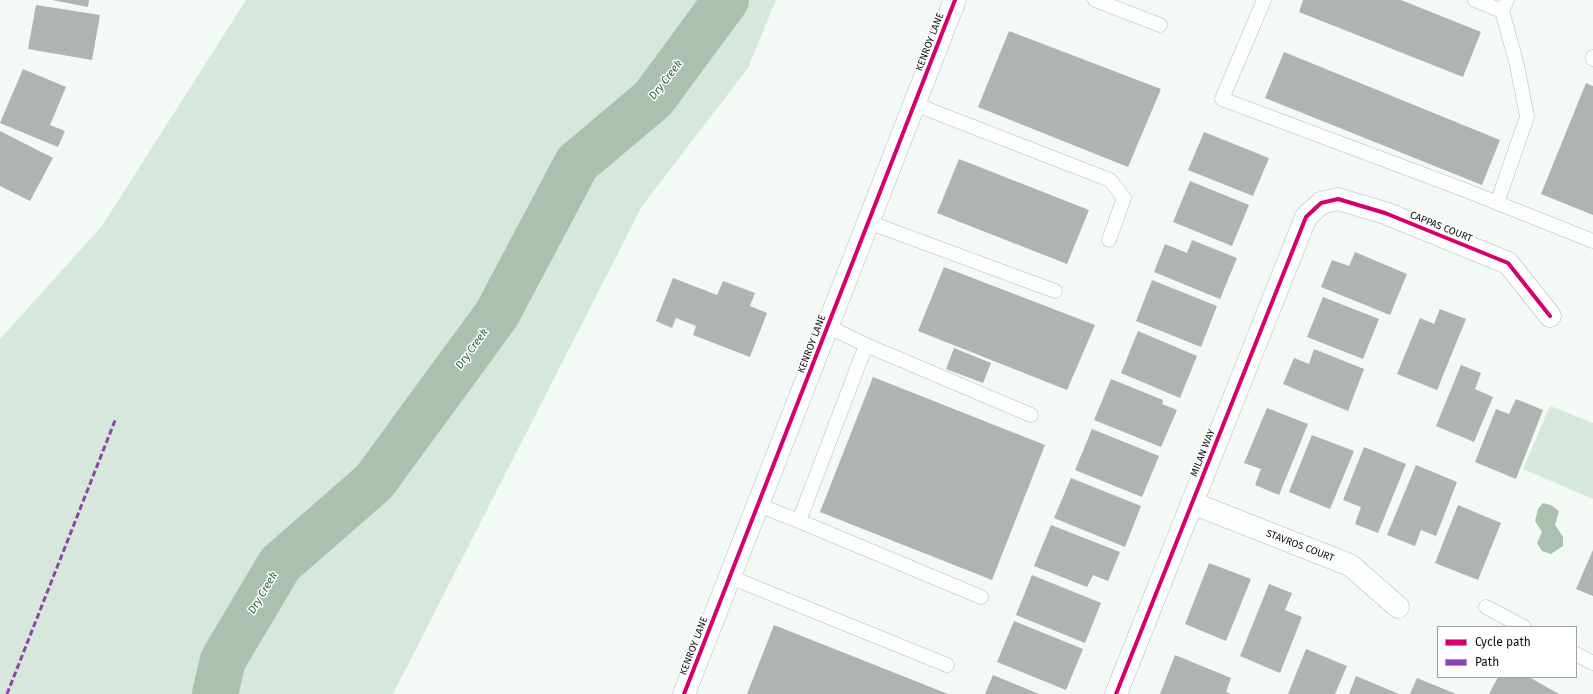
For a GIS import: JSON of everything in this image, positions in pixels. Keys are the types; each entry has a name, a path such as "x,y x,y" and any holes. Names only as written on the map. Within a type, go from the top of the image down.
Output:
{"street":[{"name":"KENROY LANE","path":"684,694 955,0"},
{"name":"CAPPAS COURT","path":"1306,217 1321,203 1338,200 1385,213 1494,257 1508,263 1550,316"},
{"name":"MILAN WAY","path":"1116,694 1306,217"},
{"name":"STAVROS COURT","path":"1192,503 1350,565 1398,607"}],"lane":[{"path":"1095,0 1160,25"},
{"path":"1264,0 1222,99 1593,241"},
{"path":"1475,0 1504,6 1527,117 1497,203"},
{"path":"914,104 1110,180 1124,198 1109,240"},
{"path":"868,222 1055,291"},
{"path":"827,326 866,345 1031,415"},
{"path":"799,520 866,345"},
{"path":"758,505 799,520 982,597"},
{"path":"730,577 947,664"},
{"path":"1486,607 1522,626"},
{"path":"1577,655 1593,663"}],"shaded area":[{"path":"246,0 776,0 748,68 642,206 393,694 0,694 0,339 102,226"},
{"path":"1550,406 1593,423 1593,499 1523,469"},
{"path":"1543,503 1551,505 1559,511 1555,525 1563,537 1563,546 1551,554 1542,551 1537,543 1542,532 1535,521 1538,509"}],"building":[{"path":"52,0 89,0 88,7"},
{"path":"1303,0 1401,0 1481,32 1463,77 1299,12"},
{"path":"36,5 100,15 92,60 28,49"},
{"path":"1009,31 1161,89 1128,167 978,107"},
{"path":"1284,52 1500,140 1482,185 1265,98"},
{"path":"23,69 66,87 50,125 65,131 58,147 0,123"},
{"path":"1586,83 1593,86 1593,215 1541,194"},
{"path":"0,131 53,158 30,201 0,186"},
{"path":"1204,132 1269,158 1253,196 1188,170"},
{"path":"959,159 1089,210 1067,264 937,213"},
{"path":"1190,181 1249,205 1232,246 1173,222"},
{"path":"1192,240 1237,258 1220,299 1154,272 1165,244 1187,253"},
{"path":"1355,252 1407,274 1390,315 1321,287 1332,260 1349,266"},
{"path":"944,267 1095,325 1067,390 918,331"},
{"path":"673,278 717,295 723,281 755,293 750,306 767,313 750,357 693,335 696,326 676,318 672,328 656,321"},
{"path":"1152,280 1217,306 1201,347 1136,321"},
{"path":"1323,297 1379,319 1363,359 1307,337"},
{"path":"1440,309 1466,319 1437,390 1397,374 1420,318 1434,324"},
{"path":"1138,331 1197,356 1180,398 1121,373"},
{"path":"954,348 991,363 983,383 946,369"},
{"path":"1314,349 1364,369 1348,411 1283,384 1294,358 1309,364"},
{"path":"1461,365 1481,373 1475,389 1493,397 1474,442 1436,426"},
{"path":"873,377 1045,445 992,580 820,512"},
{"path":"1111,379 1163,400 1162,404 1177,410 1161,447 1094,420"},
{"path":"1516,399 1543,410 1516,479 1475,462 1496,409 1509,414"},
{"path":"1267,408 1308,424 1279,495 1255,485 1261,469 1244,463"},
{"path":"1092,429 1159,456 1142,497 1075,470"},
{"path":"1312,435 1354,451 1330,509 1289,492"},
{"path":"1364,447 1406,464 1378,533 1355,524 1361,507 1343,500"},
{"path":"1416,465 1457,482 1436,536 1421,530 1415,546 1387,535"},
{"path":"1071,478 1141,506 1125,547 1054,518"},
{"path":"1458,505 1501,523 1478,580 1435,563"},
{"path":"1051,525 1120,552 1108,581 1093,575 1087,587 1034,566"},
{"path":"1593,550 1593,596 1576,589"},
{"path":"1209,563 1251,579 1226,641 1185,624"},
{"path":"1032,575 1101,603 1085,643 1016,615"},
{"path":"1269,584 1292,593 1285,610 1302,617 1280,673 1240,656"},
{"path":"1014,621 1083,649 1066,690 997,662"},
{"path":"774,625 948,694 747,694"},
{"path":"1306,649 1347,666 1335,694 1288,694"},
{"path":"1175,655 1231,678 1226,692 1231,694 1160,694"},
{"path":"993,675 1039,694 985,694"},
{"path":"1356,676 1399,694 1349,694"},
{"path":"1417,678 1456,694 1410,694"},
{"path":"1497,678 1531,678 1559,694 1489,694"}],"waterway":[{"name":"Dry Creek","path":"215,694 223,660 280,564 374,482 497,314 577,163 653,99 726,0"}],"marked path":[{"path":"7,694 116,418"}],"cycle path":[{"path":"684,694 955,0"},
{"path":"1116,694 1306,217 1321,203 1338,199 1385,213 1508,263 1550,316"}]}
